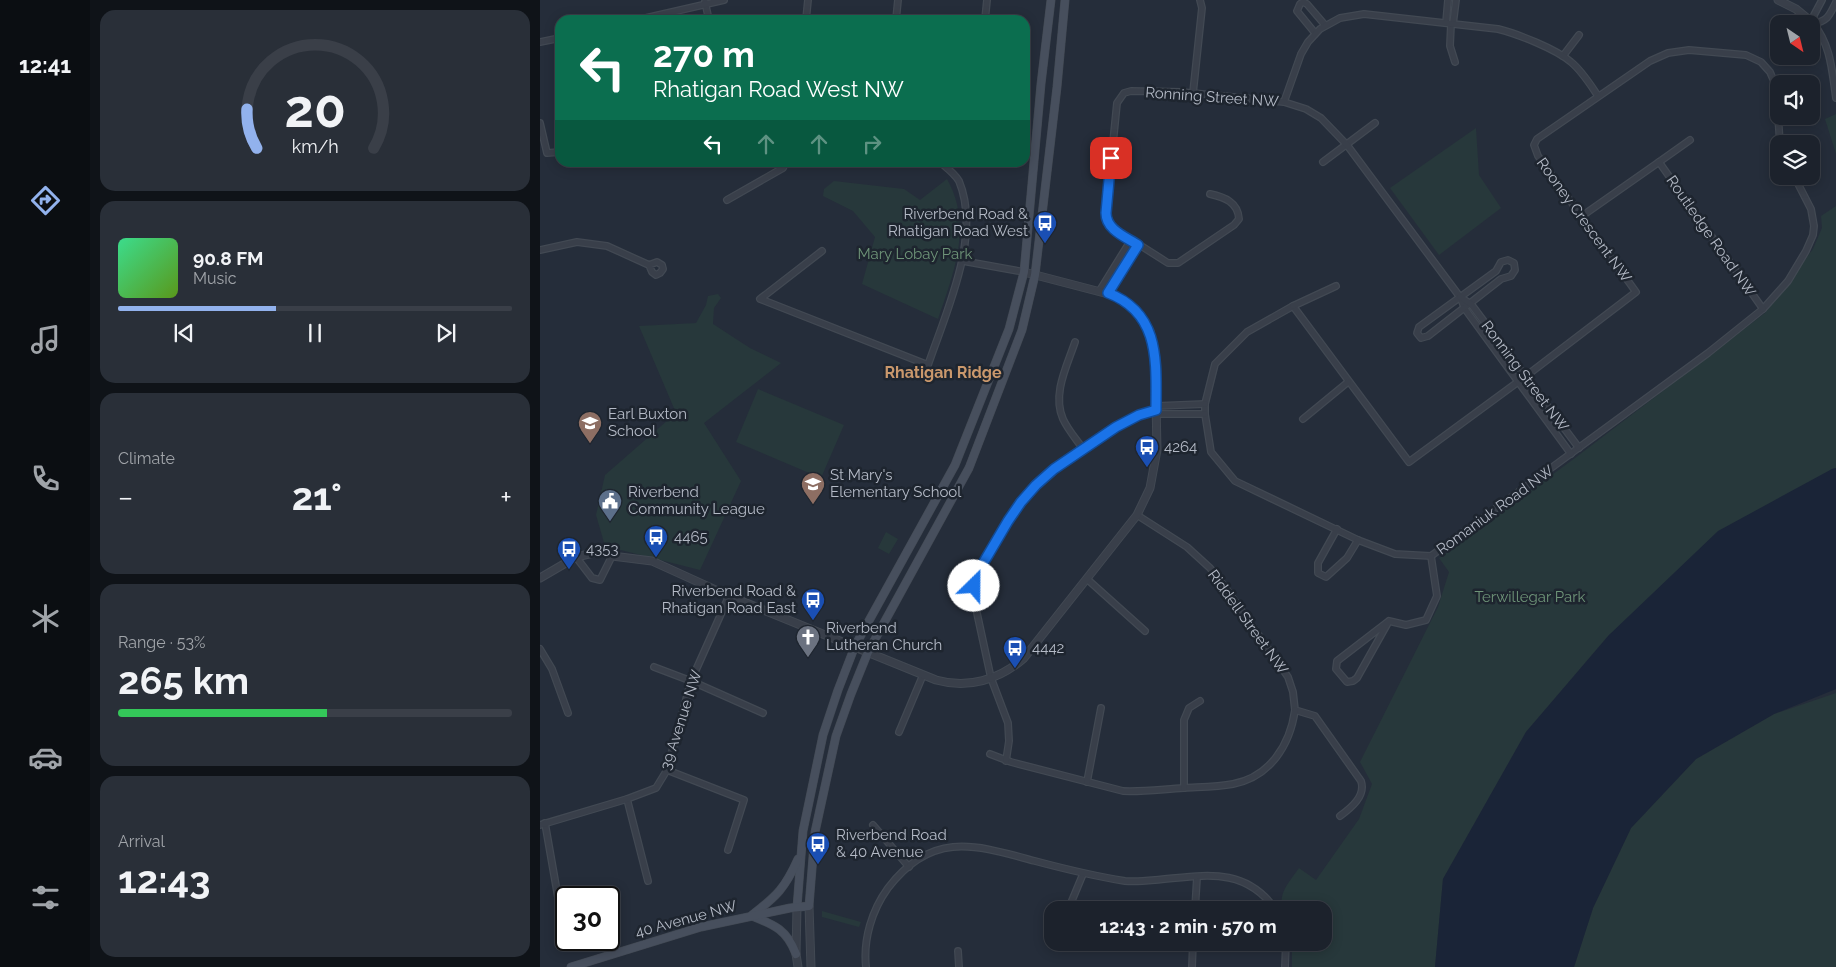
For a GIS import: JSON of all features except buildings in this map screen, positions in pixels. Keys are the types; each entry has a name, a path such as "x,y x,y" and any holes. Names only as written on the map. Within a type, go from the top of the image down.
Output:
{"main road":[{"path":"797,907 804,831 823,735 855,646 955,465 1009,329 1024,272 1041,84 1051,0"},
{"path":"809,906 815,832 836,736 851,694 868,652 969,468 1022,330 1035,275 1065,0"},
{"path":"750,916 781,891 790,878 801,854"},
{"name":"40 Avenue NW","path":"571,967 702,927 750,916 809,906"},
{"path":"750,916 768,922 779,929 791,941 796,954"}],"street":[{"path":"656,15 705,2 724,0"},
{"path":"806,15 808,0"},
{"path":"896,15 898,0"},
{"path":"986,15 987,0"},
{"path":"1193,93 1202,8 1200,0"},
{"path":"1448,0 1450,46 1455,62"},
{"path":"1450,24 1456,0"},
{"path":"1778,0 1803,15"},
{"path":"1814,15 1822,0"},
{"path":"705,2 708,15"},
{"path":"1315,34 1297,11 1300,4 1303,2 1307,4 1325,25"},
{"path":"1820,23 1826,19 1836,2"},
{"path":"1284,102 1301,54 1315,34 1325,25 1340,18 1356,14 1508,32 1563,56 1582,73 1598,96"},
{"path":"1820,33 1829,50 1836,98"},
{"path":"1563,56 1579,35"},
{"path":"540,42 555,39"},
{"name":"Rooney Crescent NW","path":"1526,376 1636,292 1538,156 1534,145 1537,139 1641,66 1668,53 1699,50 1751,56 1766,67 1776,86 1779,135"},
{"name":"Ronning Street NW","path":"1210,194 1230,201 1239,216 1234,224 1175,264 1168,263 1110,226 1105,216 1119,99 1124,93 1131,91 1193,93 1284,102 1306,109 1321,118 1347,146 1460,298 1465,309 1570,454"},
{"path":"540,123 547,153 555,152"},
{"path":"1323,162 1347,146 1375,123"},
{"name":"Routledge Road NW","path":"1582,216 1690,140"},
{"name":"Routledge Road NW","path":"1659,162 1763,309"},
{"path":"727,200 784,167"},
{"path":"822,251 760,299 928,365 963,261 966,220 962,195 958,180 947,168"},
{"path":"1570,454 1708,353 1763,309 1788,281 1806,252 1814,226 1811,209 1799,185"},
{"path":"1100,290 1131,240"},
{"path":"540,250 577,242 608,246 649,265"},
{"path":"1108,293 1138,245"},
{"path":"1508,260 1514,263 1516,270 1511,276 1502,279 1471,304 1428,336 1421,338 1417,333 1419,327 1496,270 1501,262 1508,260"},
{"path":"540,578 576,557 602,552 612,556 652,561 729,596 855,646 923,676 962,685 991,678 1009,670 1024,658 1087,579 1137,515 1148,494 1154,474 1157,450 1155,354 1150,332 1142,318 1130,304 1108,293 1024,272 963,261"},
{"name":"Romaniuk Road NW","path":"1336,286 1293,306 1247,332 1215,364 1205,404 1211,452 1234,481 1358,540 1395,554 1431,556 1570,454"},
{"name":"Ronning Street NW","path":"1460,298 1471,304 1579,448"},
{"path":"1293,306 1409,462 1526,376"},
{"path":"1075,342 1061,382 1059,401 1063,419 1083,449"},
{"path":"1303,418 1348,382"},
{"path":"1006,761 1010,740 1008,723 991,678 974,596 974,580 1008,521 1028,493 1045,477 1123,422 1156,410 1205,404"},
{"path":"1156,410 1205,414"},
{"name":"Riddell Street NW","path":"1137,515 1187,547 1218,578 1288,677 1293,692 1295,710"},
{"path":"1337,530 1318,563 1318,573 1326,577 1347,558 1358,540"},
{"path":"576,557 592,578 600,580 612,556"},
{"path":"1389,622 1357,678 1347,682 1336,669 1337,662 1389,622 1406,625 1426,620 1437,596 1431,556"},
{"path":"1087,579 1144,631"},
{"name":"39 Avenue NW","path":"543,824 627,799 656,788 667,770 691,680 729,596"},
{"path":"540,649 552,669 568,713"},
{"path":"654,667 691,680 763,714"},
{"path":"899,732 923,676"},
{"path":"1184,788 1184,720 1189,708 1200,702"},
{"path":"1087,782 1101,708"},
{"path":"990,754 1006,761 1115,789 1131,791 1235,784 1265,769 1282,752 1291,731 1295,710 1315,716 1360,781 1362,788 1360,796 1350,809 1340,816"},
{"path":"667,770 744,800 728,850"},
{"path":"627,799 648,880"},
{"path":"543,824 555,887"},
{"path":"873,825 909,867"},
{"path":"866,967 867,936 875,910 890,886 909,867 923,857 938,850 954,846 987,848 1083,874 1128,881 1222,876 1237,879 1260,892 1268,901"},
{"path":"1072,901 1083,874"},
{"path":"1196,901 1197,877"},
{"path":"809,906 811,967"},
{"path":"797,907 796,954 798,967"},
{"path":"958,951 959,967"},
{"path":"1192,967 1193,951"},
{"path":"1285,967 1286,951"}],"green space":[{"path":"1836,114 1836,154 1825,119"},
{"path":"1476,128 1479,175 1501,208 1439,255 1390,188"},
{"name":"Mary Lobay Park","path":"947,179 955,196 960,231 955,266 938,319 862,284 875,237 853,211 823,196 824,189 834,181 904,189 920,200"},
{"name":"Terwillegar Park","path":"1836,206 1836,468 1832,469 1609,635 1526,732 1443,879 1435,967 1292,967 1292,951 1332,951 1332,901 1282,901 1283,893 1299,868 1316,880 1359,819 1372,784 1360,762 1438,607 1449,572 1439,558 1575,458 1765,313 1813,249 1822,228 1821,216"},
{"path":"718,294 721,298 714,308 713,324 750,348 781,363 704,423 741,481 700,570 605,546 596,515 605,475 676,413 639,326 696,323 706,305 708,296"},
{"path":"758,389 844,425 821,478 736,442"},
{"path":"886,532 898,539 889,554 878,548"},
{"path":"1836,693 1836,967 1574,967 1593,908 1631,828 1696,759 1774,714"},
{"path":"822,911 861,922 859,927 822,917"}],"water":[{"path":"1836,468 1836,689 1774,714 1696,759 1631,828 1593,908 1574,967 1435,967 1443,879 1526,732 1609,635 1718,531"}],"place":[{"name":"Riverbend Road & Rhatigan Road West","path":"1045,244"},
{"name":"Earl Buxton School","path":"590,444"},
{"name":"4264","path":"1147,468"},
{"name":"St Mary's Elementary School","path":"813,505"},
{"name":"Riverbend Community League","path":"610,522"},
{"name":"4465","path":"656,558"},
{"name":"4353","path":"569,570"},
{"name":"Riverbend Road & Rhatigan Road East","path":"813,621"},
{"name":"Riverbend Lutheran Church","path":"808,658"},
{"name":"4442","path":"1015,669"},
{"name":"Riverbend Road & 40 Avenue","path":"818,865"}],"district":[{"name":"Rhatigan Ridge","path":"943,372"}],"route":[{"path":"974,586 974,580 978,572 1008,521 1036,485 1054,469 1116,427 1131,418 1156,410 1155,354 1150,332 1142,318 1130,304 1108,293 1138,245 1113,229 1106,220 1111,158"}]}
